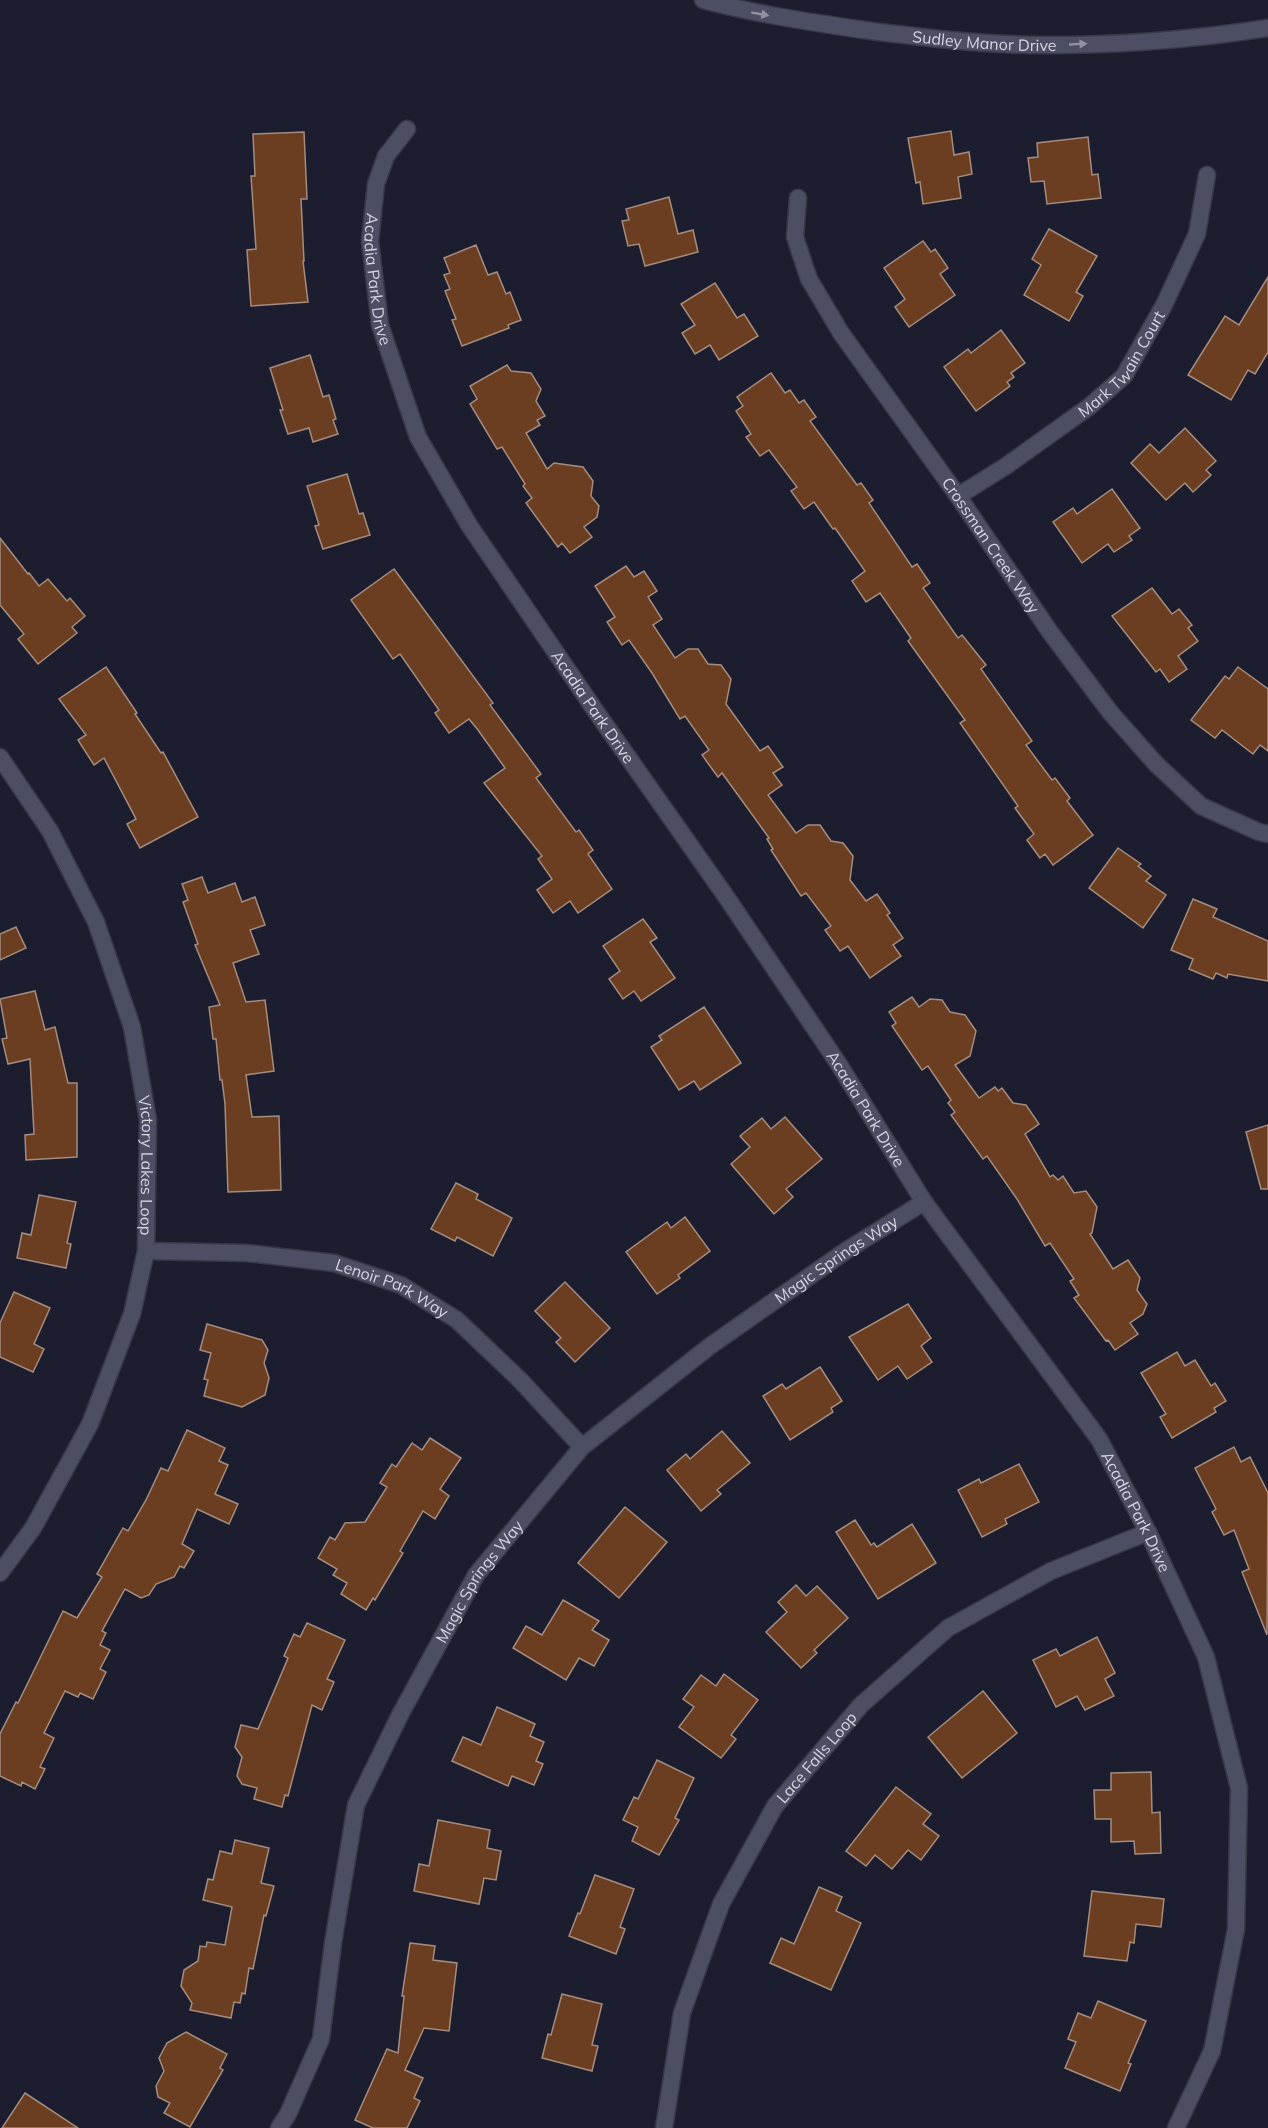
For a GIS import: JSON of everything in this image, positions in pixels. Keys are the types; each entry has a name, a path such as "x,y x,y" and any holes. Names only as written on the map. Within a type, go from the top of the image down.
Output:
{"street":[{"name":"Sudley Manor Drive","path":"703,0 739,10 806,22 918,37 1031,45 1173,39 1268,28"},
{"name":"Acadia Park Drive","path":"407,129 386,156 376,184 370,241 380,325 418,437 469,525 747,927 838,1063 924,1202 1099,1439 1148,1532 1206,1657 1239,1788 1236,1929 1212,2051 1176,2128"},
{"name":"Mark Twain Court","path":"958,496 1006,466 1090,406 1124,375 1164,304 1197,234 1207,175"},
{"name":"Crossman Creek Way","path":"798,198 795,237 809,279 841,333 958,496 1050,632 1110,712 1156,764 1201,806 1268,834"},
{"name":"Victory Lakes Loop","path":"0,757 50,831 96,922 132,1027 147,1120 146,1251 132,1314 90,1424 33,1528 0,1573"},
{"name":"Magic Springs Way","path":"279,2128 288,2114 321,2039 333,1943 356,1804 400,1715 476,1575 582,1448 710,1346 847,1250 924,1202"},
{"name":"Lenoir Park Way","path":"146,1251 247,1253 334,1263 401,1285 457,1320 520,1380 582,1448"},
{"name":"Lace Falls Loop","path":"664,2128 682,2013 721,1904 775,1806 861,1705 948,1628 1050,1571 1148,1532"}],"building":[{"path":"951,131 954,155 969,152 972,174 958,177 961,198 923,204 920,182 916,183 908,138"},
{"path":"304,132 307,199 301,199 303,261 308,302 251,306 247,250 256,249 251,176 255,176 253,134"},
{"path":"1088,137 1092,175 1098,174 1101,198 1047,204 1044,181 1031,182 1028,158 1038,157 1037,143"},
{"path":"669,197 678,234 693,230 698,252 645,266 639,244 628,246 622,221 629,220 626,209"},
{"path":"1049,229 1097,256 1076,292 1083,296 1069,321 1024,295 1041,265 1032,259"},
{"path":"923,241 931,252 935,249 948,268 940,274 955,295 909,327 895,307 905,299 884,268"},
{"path":"476,245 488,275 497,272 506,294 510,292 521,320 508,325 509,328 462,346 452,320 456,319 445,291 450,289 444,275 450,273 444,258"},
{"path":"1268,277 1268,352 1255,374 1248,370 1231,400 1188,375 1225,316 1239,325"},
{"path":"715,283 737,318 744,314 758,336 719,360 710,345 695,354 682,333 695,325 681,304"},
{"path":"1001,330 1025,363 1011,373 1014,377 1007,382 1010,386 976,411 944,367 968,349 971,353"},
{"path":"310,355 323,397 329,395 338,434 313,442 309,428 288,434 270,368"},
{"path":"507,365 511,371 531,373 541,389 536,401 545,416 537,420 540,425 526,433 547,469 554,463 583,467 593,481 591,496 599,506 597,517 584,527 592,537 570,553 562,543 558,547 526,503 532,498 523,486 525,484 502,447 497,449 470,404 477,399 470,386"},
{"path":"771,373 785,393 790,390 799,403 804,400 816,417 810,421 857,485 861,483 873,500 869,503 912,567 917,564 930,583 923,588 958,638 962,635 986,665 981,669 1032,741 1026,745 1052,780 1055,778 1070,798 1067,801 1093,835 1053,865 1045,854 1040,858 1027,840 1034,834 1015,808 1018,806 960,723 965,720 908,641 911,638 880,593 866,602 852,581 865,571 835,528 833,529 814,502 804,509 791,491 797,487 769,450 760,456 746,437 751,434 736,411 743,406 737,397"},
{"path":"1185,428 1216,461 1206,470 1211,475 1193,492 1185,483 1166,500 1131,463 1150,444 1159,453"},
{"path":"347,474 359,514 363,513 370,535 323,549 315,526 319,525 307,486"},
{"path":"1112,489 1140,528 1129,536 1132,540 1114,552 1108,544 1082,563 1053,522 1073,508 1077,514"},
{"path":"0,538 39,586 48,579 67,601 70,598 85,616 72,627 77,633 38,664 18,639 24,634 0,605"},
{"path":"626,566 634,577 644,571 657,591 648,597 662,619 653,625 675,658 688,649 698,649 708,664 721,665 731,679 726,704 760,751 768,746 783,767 773,773 782,785 768,795 796,833 808,825 820,825 831,841 843,843 853,856 850,880 866,901 877,894 890,913 887,915 903,938 893,945 901,956 870,978 848,946 840,951 825,930 831,926 806,893 801,896 771,850 773,849 767,839 769,838 722,773 718,777 702,755 709,750 685,716 680,719 629,640 622,645 607,622 615,617 595,586"},
{"path":"394,569 493,703 490,705 541,774 536,778 576,832 579,830 593,850 588,854 612,889 578,913 570,901 553,913 537,890 552,879 538,859 542,856 484,783 505,768 478,730 469,719 449,733 435,713 439,710 400,654 393,659 351,600"},
{"path":"1152,588 1172,614 1179,609 1192,625 1188,628 1198,641 1178,656 1187,669 1169,682 1160,669 1156,672 1112,616"},
{"path":"106,667 161,753 163,752 198,817 140,848 127,824 136,819 104,758 94,765 78,740 86,735 59,699"},
{"path":"1238,667 1268,689 1268,751 1260,745 1253,754 1222,730 1215,738 1191,720 1225,676 1229,679"},
{"path":"1118,848 1141,864 1138,866 1151,876 1146,881 1166,895 1143,928 1089,888"},
{"path":"202,877 208,893 235,883 242,902 255,897 265,925 250,930 259,954 233,963 246,1002 265,1000 274,1071 246,1075 252,1117 279,1116 281,1190 228,1192 225,1104 209,1007 220,1005 195,945 198,944 183,902 188,900 182,884"},
{"path":"1193,899 1217,909 1213,917 1268,941 1268,981 1228,974 1227,978 1216,973 1213,979 1189,969 1193,959 1171,950"},
{"path":"643,919 657,938 650,942 675,978 641,1001 634,991 623,999 609,979 620,971 603,946"},
{"path":"16,927 26,948 0,960 0,934"},
{"path":"35,991 45,1030 55,1027 68,1083 77,1083 77,1157 26,1160 25,1135 34,1134 30,1059 8,1064 2,1039 7,1038 0,999"},
{"path":"912,997 919,1007 930,999 942,1000 950,1012 965,1015 976,1031 970,1056 955,1065 979,1098 995,1087 998,1091 1002,1088 1013,1103 1026,1105 1039,1124 1025,1134 1050,1177 1053,1175 1058,1180 1063,1176 1074,1193 1086,1191 1097,1207 1090,1234 1113,1269 1128,1260 1140,1278 1137,1290 1147,1304 1143,1314 1130,1323 1138,1334 1115,1350 1074,1298 1079,1295 1070,1281 1074,1279 1050,1243 1045,1246 1017,1199 987,1156 983,1159 951,1115 955,1112 948,1103 951,1100 928,1066 922,1070 892,1026 896,1023 889,1012"},
{"path":"704,1007 741,1063 700,1090 694,1081 679,1090 651,1047 662,1040 659,1036"},
{"path":"785,1117 822,1159 786,1189 793,1197 774,1214 731,1164 750,1147 740,1136 762,1118 771,1129"},
{"path":"1268,1125 1268,1189 1261,1189 1246,1132"},
{"path":"456,1183 478,1194 476,1199 512,1218 493,1256 457,1237 455,1241 431,1229"},
{"path":"39,1195 76,1202 67,1243 71,1244 66,1268 17,1258 22,1233 31,1235"},
{"path":"685,1217 710,1251 678,1275 680,1278 657,1294 626,1252 667,1222 671,1228"},
{"path":"565,1282 610,1328 575,1362 556,1342 561,1338 535,1311"},
{"path":"14,1292 50,1308 34,1344 44,1349 33,1372 0,1357 0,1323"},
{"path":"908,1304 931,1338 921,1346 932,1362 907,1379 898,1366 878,1380 849,1337"},
{"path":"207,1324 262,1340 268,1350 264,1363 269,1378 265,1395 242,1407 204,1396 208,1380 204,1379 211,1353 200,1350"},
{"path":"1177,1352 1185,1366 1195,1360 1211,1386 1215,1383 1226,1401 1214,1408 1216,1412 1172,1438 1160,1417 1166,1414 1141,1373"},
{"path":"820,1367 842,1401 831,1408 833,1412 790,1440 763,1396 782,1384 786,1389"},
{"path":"187,1430 225,1448 219,1461 228,1465 215,1494 238,1504 229,1524 197,1509 182,1544 194,1551 184,1568 180,1566 174,1577 156,1584 149,1595 141,1598 125,1589 102,1631 106,1633 100,1645 110,1650 100,1669 106,1672 93,1699 80,1693 78,1697 65,1691 44,1733 54,1738 40,1767 45,1769 35,1789 22,1782 21,1786 0,1776 0,1734 16,1702 18,1703 63,1611 77,1618 102,1577 97,1574 123,1528 128,1531 161,1468 168,1471"},
{"path":"722,1431 750,1463 717,1490 721,1494 701,1511 667,1470 686,1454 690,1459"},
{"path":"430,1438 461,1458 440,1489 449,1496 435,1519 423,1511 400,1551 403,1553 375,1600 373,1598 366,1610 341,1594 347,1583 333,1575 337,1569 318,1558 330,1537 335,1540 345,1523 365,1522 387,1487 380,1483 392,1464 396,1467 412,1443 422,1450"},
{"path":"1234,1447 1241,1462 1250,1457 1268,1493 1267,1635 1242,1572 1249,1569 1234,1530 1224,1535 1212,1512 1216,1509 1195,1468"},
{"path":"1019,1464 1039,1502 1005,1519 1007,1524 982,1537 958,1490 979,1479 981,1483"},
{"path":"625,1507 667,1542 619,1598 578,1563"},
{"path":"855,1520 871,1545 874,1543 877,1547 912,1524 936,1563 878,1599 836,1532"},
{"path":"796,1585 806,1596 817,1586 848,1618 814,1650 817,1653 801,1668 766,1632 787,1612 778,1602"},
{"path":"563,1600 599,1621 592,1630 609,1640 594,1666 579,1658 566,1680 513,1648 526,1626 542,1635"},
{"path":"307,1623 345,1640 327,1679 334,1682 322,1710 312,1705 288,1796 285,1795 282,1807 254,1799 257,1788 242,1784 237,1776 242,1757 235,1747 241,1725 258,1729 288,1658 284,1656 294,1634 300,1637"},
{"path":"1097,1637 1115,1673 1105,1679 1114,1696 1085,1710 1077,1696 1056,1707 1033,1660 1056,1649 1060,1656"},
{"path":"724,1674 758,1700 731,1735 736,1739 721,1758 679,1727 694,1707 683,1699 701,1675 716,1686"},
{"path":"983,1691 1017,1733 962,1778 928,1737"},
{"path":"497,1707 535,1724 530,1736 544,1742 536,1761 543,1764 534,1785 512,1776 508,1786 452,1761 463,1737 481,1745"},
{"path":"657,1760 694,1778 675,1818 679,1820 659,1855 632,1841 638,1827 623,1820 634,1797 638,1799"},
{"path":"1151,1772 1152,1813 1160,1812 1161,1853 1135,1854 1134,1841 1111,1842 1111,1819 1095,1819 1094,1790 1111,1790 1111,1773"},
{"path":"896,1787 931,1814 923,1824 939,1836 921,1860 908,1850 892,1869 875,1855 866,1866 846,1851"},
{"path":"438,1820 490,1830 487,1848 501,1851 496,1880 484,1878 479,1904 414,1891 419,1864 429,1866"},
{"path":"235,1840 269,1848 261,1883 274,1886 266,1916 264,1915 253,1969 249,1968 245,1994 242,1993 240,2003 234,2002 231,2018 190,2010 192,2003 181,1986 184,1970 198,1961 200,1946 206,1947 207,1942 225,1945 232,1907 203,1900 208,1879 213,1880 220,1851 232,1854"},
{"path":"595,1875 634,1889 620,1927 625,1929 616,1954 569,1936"},
{"path":"819,1887 842,1897 836,1911 861,1923 831,1990 770,1963 781,1938 794,1944"},
{"path":"1092,1891 1164,1899 1161,1927 1136,1924 1134,1943 1130,1942 1127,1961 1084,1956"},
{"path":"410,1943 435,1946 433,1960 457,1963 449,2031 424,2028 405,2070 423,2078 414,2098 420,2101 407,2128 373,2128 355,2120 387,2049 398,2053 404,1996 402,1996"},
{"path":"562,1994 602,2004 592,2045 598,2046 592,2071 542,2058"},
{"path":"1098,2001 1146,2021 1128,2063 1131,2064 1120,2091 1065,2068 1076,2042 1068,2039 1078,2013 1091,2018"},
{"path":"186,2032 227,2054 220,2068 223,2070 190,2127 164,2113 170,2103 158,2097 156,2086 164,2071 159,2058 167,2043"},
{"path":"25,2093 78,2128 2,2128"}]}
